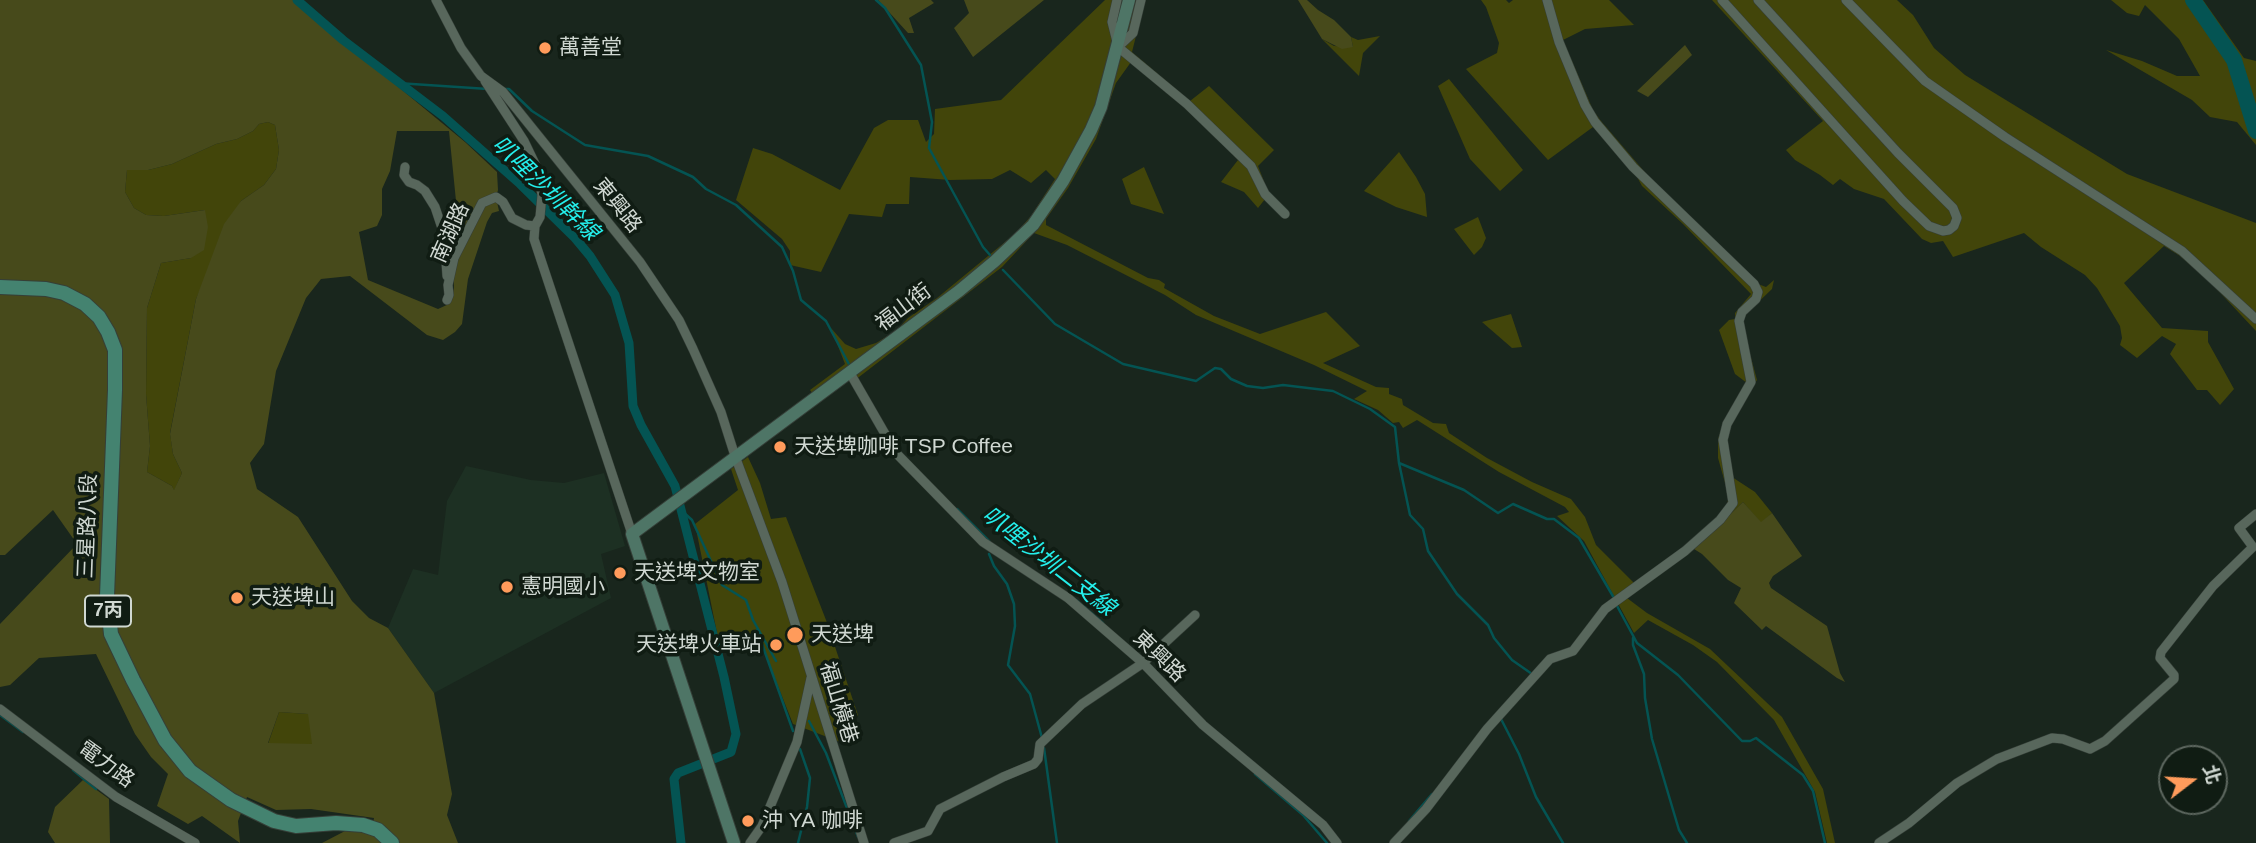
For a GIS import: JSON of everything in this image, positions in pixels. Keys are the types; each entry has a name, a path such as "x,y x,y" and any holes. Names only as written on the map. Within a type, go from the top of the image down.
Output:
{"main road":[{"name":"三星路八段","path":"0,287 46,289 64,293 85,304 99,317 115,350 107,596 111,634 132,680 165,740 190,771 231,800 274,821 296,826 336,823 363,825 378,830 392,843"}],"street":[{"name":"東興路","path":"436,0 461,48 481,76 503,92 656,284 693,349 721,412 735,456"},
{"name":"福山街","path":"1117,0 1112,22 1118,47"},
{"name":"福山街","path":"632,534 976,277 1033,225 1063,181 1101,107 1129,0"},
{"name":"福山街","path":"1118,47 1133,33 1141,0"},
{"path":"1394,843 1426,809 1487,729 1550,659 1573,651 1605,609 1685,551 1720,520 1732,503 1723,440 1727,424 1751,382 1739,321 1742,312 1756,299 1758,292 1754,285 1633,167 1595,122 1585,105 1559,41 1547,0"},
{"path":"1722,0 1903,201 1929,226 1943,231 1954,226 1957,218 1953,208 1898,153 1758,0"},
{"path":"1846,0 1925,81 1984,124 2182,251 2219,282 2256,319"},
{"path":"1118,47 1187,104 1251,166 1265,194 1285,214"},
{"path":"481,76 531,154 541,181 541,210 534,239 734,843"},
{"path":"405,167 404,175 409,182 425,191 435,206 444,234 448,285"},
{"name":"南湖路","path":"447,300 454,258 482,203 496,197 503,202 512,218 526,225 536,226"},
{"name":"東興路","path":"850,373 896,453 964,523 1000,555 1068,598 1143,663 1203,725 1323,825 1337,843"},
{"name":"福山橫巷","path":"735,456 782,582 864,843"},
{"path":"1879,843 1909,823 1957,783 1997,759 2052,738 2090,749 2105,741 2174,679 2174,675 2160,658 2161,652 2213,586 2253,547 2239,528 2256,514"},
{"path":"894,843 929,831 940,809 1034,764 1038,759 1040,744 1082,704 1143,663 1195,615"},
{"path":"750,843 762,826 792,754 811,676"},
{"name":"電力路","path":"0,709 116,797 195,843"},
{"path":"803,713 825,719"}],"shaded area":[{"path":"1105,0 1145,0 1132,52 1190,101 1209,86 1274,150 1258,166 1269,194 1258,208 1244,192 1221,182 1238,160 1185,106 1131,62 1116,83 1096,139 1068,188 1046,219 1046,225 1148,278 1159,280 1165,284 1164,288 1214,316 1260,334 1326,312 1360,346 1323,363 1376,387 1389,388 1389,394 1402,399 1403,405 1433,423 1446,424 1449,433 1487,458 1571,499 1585,517 1596,545 1634,583 1677,553 1718,516 1727,504 1729,497 1718,458 1718,439 1725,419 1747,383 1735,374 1719,330 1729,320 1735,319 1735,313 1751,294 1642,186 1593,127 1548,160 1466,69 1497,53 1499,43 1481,0 1506,0 1509,3 1513,0 1609,0 1634,25 1585,29 1563,40 1593,110 1667,198 1758,284 1766,287 1774,280 1772,289 1744,316 1743,328 1757,380 1731,422 1726,441 1732,477 1755,492 1772,513 1761,523 1743,502 1694,549 1627,598 1647,613 1710,649 1782,717 1823,789 1835,843 1827,843 1815,792 1774,720 1717,662 1693,645 1648,620 1634,633 1584,541 1557,516 1569,512 1565,507 1499,472 1417,420 1403,428 1399,422 1393,423 1378,410 1354,399 1367,391 1314,365 1196,315 1165,295 1067,245 1034,233 1002,267 859,377 851,382 849,380 818,401 810,390 845,364 831,328 845,344 856,349 876,343 896,331 908,318 937,298 1016,233 1031,216 1055,179 1046,170 1031,183 1010,170 992,179 910,177 909,204 886,204 882,217 849,214 821,272 790,265 790,251 782,239 736,200 753,148 772,154 840,190 874,128 888,120 918,120 926,142 934,134 935,109 1001,100"},
{"path":"1712,0 1897,0 1913,15 1934,48 1965,75 2127,174 2256,223 2256,331 2212,284 2164,246 2124,283 2162,328 2208,331 2208,342 2234,389 2220,405 2207,390 2197,390 2170,354 2176,344 2162,336 2137,358 2120,345 2120,326 2097,288 2085,275 2024,233 1953,257 1943,241 1931,243 1922,239 1884,199 1854,189 1840,179 1833,185 1795,160 1786,150 1823,121"},
{"path":"2111,0 2203,0 2244,58 2256,61 2256,145 2237,122 2210,117 2192,100 2106,50 2177,76 2200,76 2179,39 2145,5 2139,16 2127,13"},
{"path":"1380,36 1363,53 1359,76 1322,39 1334,46 1353,47 1351,37 1358,40"},
{"path":"1449,79 1523,170 1500,191 1470,159 1438,86"},
{"path":"268,122 275,125 279,150 276,169 264,185 241,201 196,299 170,433 173,454 182,473 174,491 172,486 147,472 150,446 146,394 147,308 161,263 191,258 205,210 164,216 146,215 134,208 125,192 127,170 148,170 172,164 216,144 237,139 253,131 259,124"},
{"path":"1399,152 1425,194 1427,217 1396,207 1364,191"},
{"path":"1144,167 1164,214 1131,204 1122,179"},
{"path":"1478,217 1486,238 1474,255 1454,229"},
{"path":"1511,314 1522,347 1512,348 1482,322"},
{"path":"748,457 760,483 771,519 786,517 826,620 858,715 843,743 793,724 758,636 719,643 695,524 738,490 731,469"},
{"name":"憲明國小","path":"466,466 531,480 564,483 604,473 625,546 601,554 611,598 434,693 388,628 413,569 438,575 447,501"},
{"path":"279,712 309,714 313,744 268,744"}],"green space":[{"path":"0,0 293,0 465,142 497,172 496,197 499,211 492,213 487,222 468,279 462,324 443,340 427,335 350,276 321,279 306,298 276,371 264,444 250,463 257,489 298,517 352,601 369,618 388,628 434,693 452,794 447,815 458,843 322,843 345,831 372,829 374,818 311,809 276,810 247,797 238,821 240,843 202,816 188,824 157,806 168,774 151,757 135,734 96,654 39,658 10,685 0,687 0,624 77,544 53,510 5,555 0,555","holes":["268,122 275,125 279,150 276,169 264,185 241,201 224,224 196,299 170,434 173,454 182,473 174,490 172,486 147,472 150,446 146,394 147,308 161,263 191,258 204,250 208,227 205,210 164,216 146,215 134,208 125,192 127,170 148,170 172,164 216,144 237,139 253,131 259,124","397,131 449,131 456,201 452,238 454,288 449,304 438,309 368,280 359,232 377,226 382,215 382,189 390,171","279,712 308,714 312,744 268,743"]},
{"path":"878,0 931,0 934,3 909,18 914,33 908,33"},
{"path":"964,0 1044,0 973,57 954,28 969,13"},
{"path":"1298,0 1307,0 1334,20 1351,37 1353,47 1342,49 1322,39"},
{"path":"1685,45 1692,55 1648,97 1637,91"},
{"path":"1743,502 1761,522 1772,513 1802,556 1773,576 1769,583 1771,588 1827,626 1845,682 1766,626 1762,630 1734,603 1741,588 1728,580 1694,549"},
{"path":"83,780 109,799 110,843 55,843 48,832 55,807"}],"waterway":[{"name":"叭哩沙圳幹線","path":"297,0 343,40 443,116 520,184 575,238 615,295 629,343 633,406 675,486 736,734 731,752 678,773 674,779 681,843"},
{"path":"876,0 885,8 921,65 932,122 929,148 983,247 990,255"},
{"path":"2193,0 2234,60 2256,131"},
{"name":"叭哩沙圳二支線","path":"397,83 488,89"},
{"name":"叭哩沙圳二支線","path":"505,89 509,89 532,111 585,145 648,156 693,177 706,189 736,205 782,247 793,271 801,300 826,321 851,368"},
{"path":"1003,270 1055,324 1123,364 1196,381 1215,368 1247,386 1263,388 1283,385 1333,391 1370,409 1395,427 1399,463 1410,515 1423,529 1428,551 1457,594 1488,625 1494,638 1512,660 1532,674"},
{"path":"1399,463 1464,490 1498,513 1513,504 1547,519 1554,519 1579,538 1614,598"},
{"name":"叭哩沙圳二支線","path":"957,509 989,541"},
{"path":"681,510 692,520 722,585 746,600 753,620 776,661"},
{"path":"989,554 1007,584 1014,604 1015,626 1008,665 1030,694 1042,738"},
{"name":"叭哩沙圳二支線","path":"1076,600 1103,623"},
{"path":"1616,604 1637,643 1678,675 1742,741 1756,738 1803,775 1813,791 1825,843"},
{"path":"757,630 793,731"},
{"path":"1633,638 1644,674 1652,739 1679,830 1687,843"},
{"path":"0,715 23,732"},
{"path":"1500,717 1519,754 1536,797 1563,843"},
{"path":"809,721 826,753 858,837"},
{"path":"1044,748 1057,843"},
{"path":"798,843 807,807 810,778 800,749"},
{"path":"73,770 96,789"},
{"name":"叭哩沙圳二支線","path":"1255,774 1303,815 1327,843"},
{"path":"1409,821 1432,794"}],"place":[{"name":"萬善堂","path":"545,48"},
{"name":"天送埤咖啡 TSP Coffee","path":"780,447"},
{"name":"天送埤文物室","path":"620,573"},
{"name":"憲明國小","path":"507,587"},
{"name":"天送埤山","path":"237,598"},
{"name":"天送埤","path":"795,635"},
{"name":"天送埤火車站","path":"776,645"},
{"name":"沖 YA 咖啡","path":"748,821"}]}
